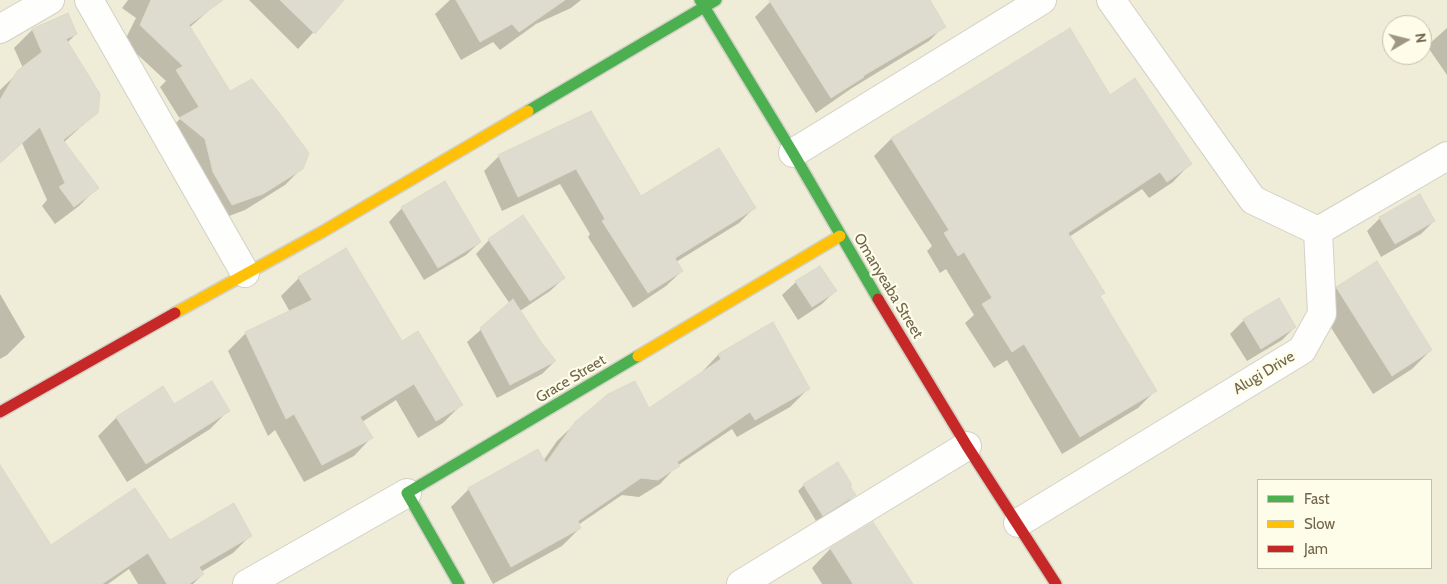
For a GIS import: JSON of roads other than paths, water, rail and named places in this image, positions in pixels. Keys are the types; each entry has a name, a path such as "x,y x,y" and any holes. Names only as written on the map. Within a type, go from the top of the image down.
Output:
{"street":[{"path":"0,28 50,0"},
{"path":"89,0 245,273"},
{"path":"0,412 245,273 322,232 702,3 716,0"},
{"path":"793,153 1042,0"},
{"path":"1111,0 1253,200 1318,231 1447,156"},
{"name":"Omanyeaba Street","path":"702,3 967,446 1056,584"},
{"name":"Alugi Drive","path":"1018,523 1302,350 1322,314 1318,231"},
{"name":"Grace Street","path":"407,493 840,236"},
{"path":"741,584 967,446"},
{"path":"247,584 407,493 459,584"}]}
